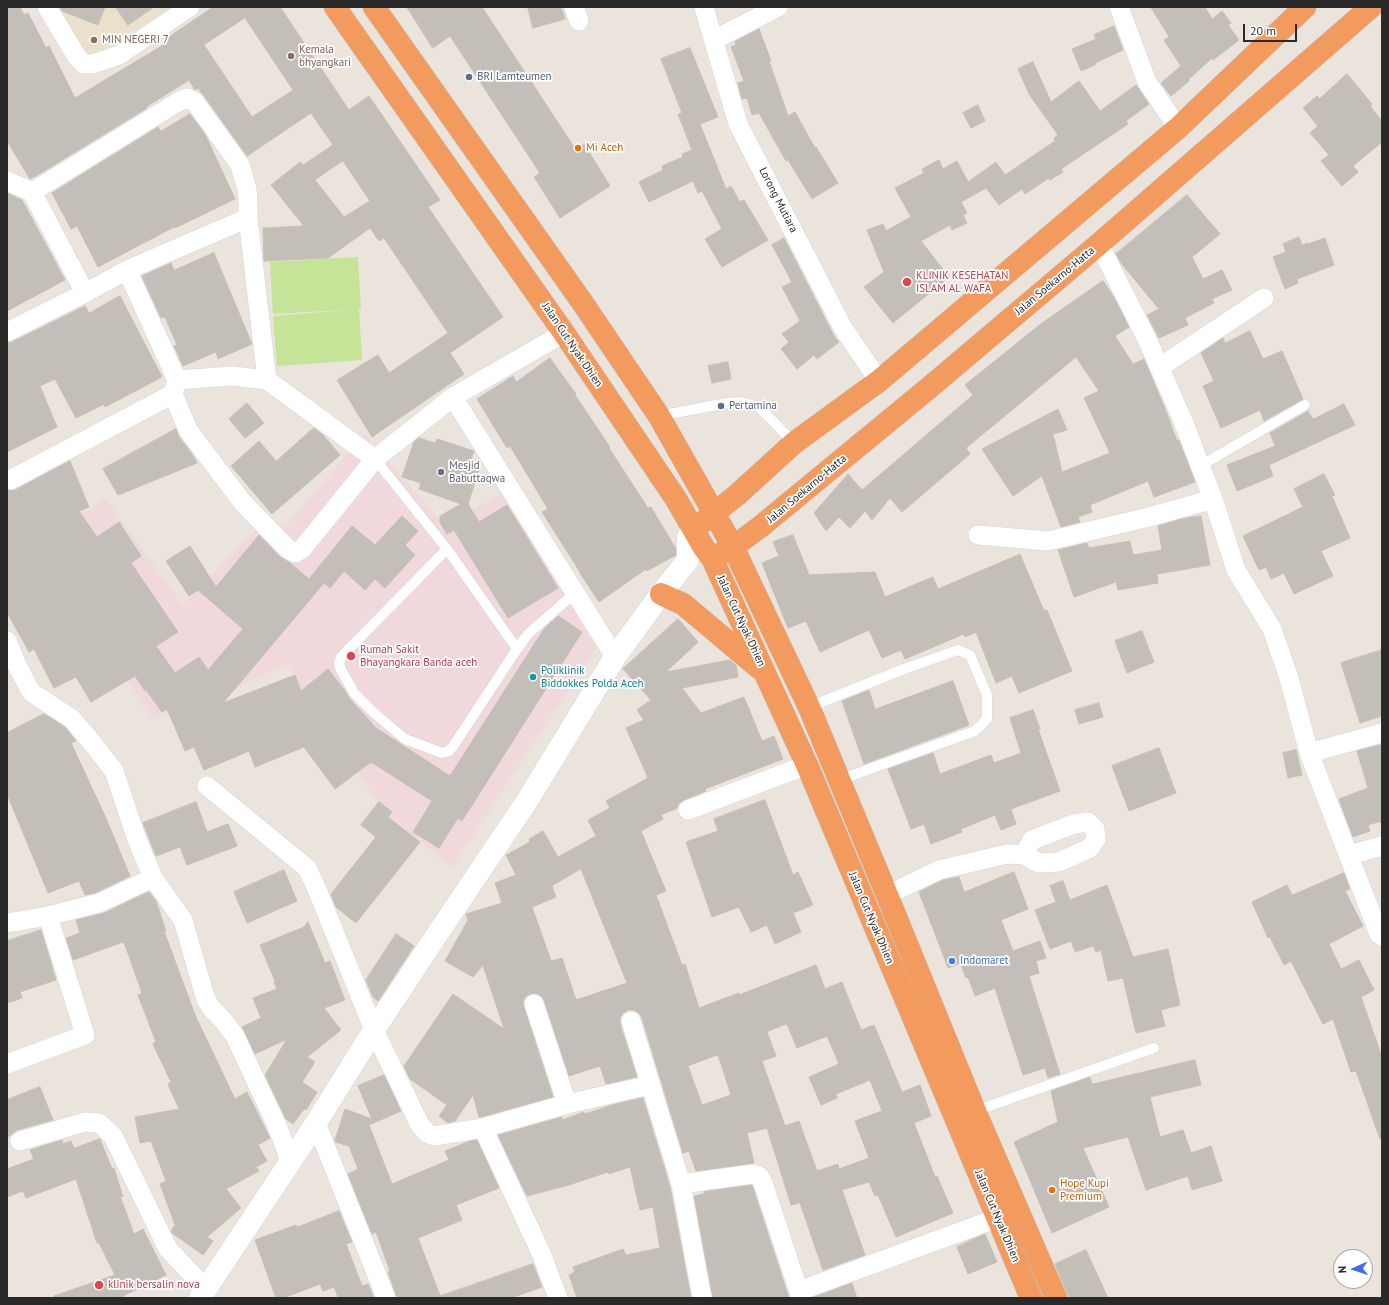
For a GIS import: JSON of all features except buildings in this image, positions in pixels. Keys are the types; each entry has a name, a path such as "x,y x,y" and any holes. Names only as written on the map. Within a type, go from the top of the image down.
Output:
{"highway":[{"name":"Jalan Cut Nyak Dhien","path":"336,7 564,333 676,499 712,558 807,765 1031,1298"},
{"name":"Jalan Cut Nyak Dhien","path":"374,7 582,302 659,416 733,547 809,707 975,1111 1056,1298"},
{"path":"693,529 737,495 794,443 879,381 1178,128 1305,7"},
{"name":"Jalan Soekarno-Hatta","path":"712,558 733,547 760,528 930,387 1099,244 1371,7"},
{"path":"661,594 683,604 764,672"}],"main road":[{"path":"203,1293 291,1162 374,1030 527,801 615,657 688,560 688,537 693,529"},
{"path":"688,560 706,561 712,558"}],"street":[{"path":"47,7 77,57 84,64 93,64 119,55 190,7"},
{"name":"Lorong Mutiara","path":"704,7 738,124 843,328 879,381"},
{"path":"714,40 778,7"},
{"path":"1119,7 1147,82 1178,128"},
{"path":"32,192 178,102 187,98 196,102 240,165 246,188 248,218 267,380"},
{"path":"8,182 32,192 85,293"},
{"path":"7,332 127,270 248,218"},
{"path":"1099,244 1147,339 1183,421 1213,499 1236,570 1272,629 1289,678 1309,753 1379,934 1382,936"},
{"path":"127,270 175,387 188,430 243,504 288,549 295,553 302,549 375,459 453,397 564,333"},
{"path":"1160,367 1264,298"},
{"path":"10,480 175,387 232,376 267,380 375,459"},
{"path":"453,397 576,592 615,657"},
{"path":"978,536 1048,541 1149,517 1213,499"},
{"path":"7,641 31,692 72,719 114,771 136,837 153,878 183,920 206,1000 235,1036 277,1126 291,1162"},
{"path":"1309,753 1382,733"},
{"path":"688,810 807,765"},
{"path":"207,786 307,868 374,1030 420,1125 427,1134 434,1136 482,1128 568,1104 650,1085"},
{"path":"1349,855 1382,846"},
{"path":"887,895 938,870 1007,854 1024,855"},
{"path":"7,923 48,916 99,903 153,878"},
{"path":"7,1064 85,1035 48,916"},
{"path":"534,1004 568,1104"},
{"path":"632,1021 681,1184 702,1298"},
{"path":"20,1141 85,1122 99,1124 113,1136 168,1249 203,1293"},
{"path":"316,1123 386,1298"},
{"path":"482,1128 541,1253 558,1298"},
{"path":"681,1184 753,1174 759,1176 763,1183 800,1294 998,1218"}],"lane":[{"path":"659,416 727,403 740,402 760,407 794,443"},
{"path":"1200,466 1305,405"},
{"path":"375,459 447,549 517,649"},
{"path":"447,549 341,657 339,663 340,668 354,693 374,713 405,739 442,753 449,751 454,745 528,634 576,592"},
{"path":"809,707 904,669 958,650 970,655 987,695 987,719 975,732 839,780"},
{"path":"975,1111 1154,1048"}],"shaded area":[{"name":"MIN NEGERI 7","path":"48,7 170,7 150,21 84,60"},
{"name":"Rumah Sakit Bhayangkara Banda aceh","path":"364,434 446,526 507,490 596,648 452,868 386,813 316,715 288,664 228,691 152,719 76,602 43,538 106,499 183,605 269,517 284,528"}],"green space":[{"path":"358,257 361,309 273,314 270,262"},
{"path":"359,309 362,360 277,366 273,316"}],"place":[{"name":"MIN NEGERI 7","path":"94,40"},
{"name":"Kemala bhyangkari","path":"291,56"},
{"name":"BRI Lamteumen","path":"469,77"},
{"name":"Mi Aceh","path":"578,148"},
{"name":"KLINIK KESEHATAN ISLAM AL WAFA","path":"907,282"},
{"name":"Pertamina","path":"721,406"},
{"name":"Mesjid Babuttaqwa","path":"441,472"},
{"name":"Rumah Sakit Bhayangkara Banda aceh","path":"351,656"},
{"name":"Poliklinik Biddokkes Polda Aceh","path":"533,677"},
{"name":"Indomaret","path":"952,961"},
{"name":"Hope Kupi Premium","path":"1052,1190"},
{"name":"klinik bersalin nova","path":"99,1285"}]}
